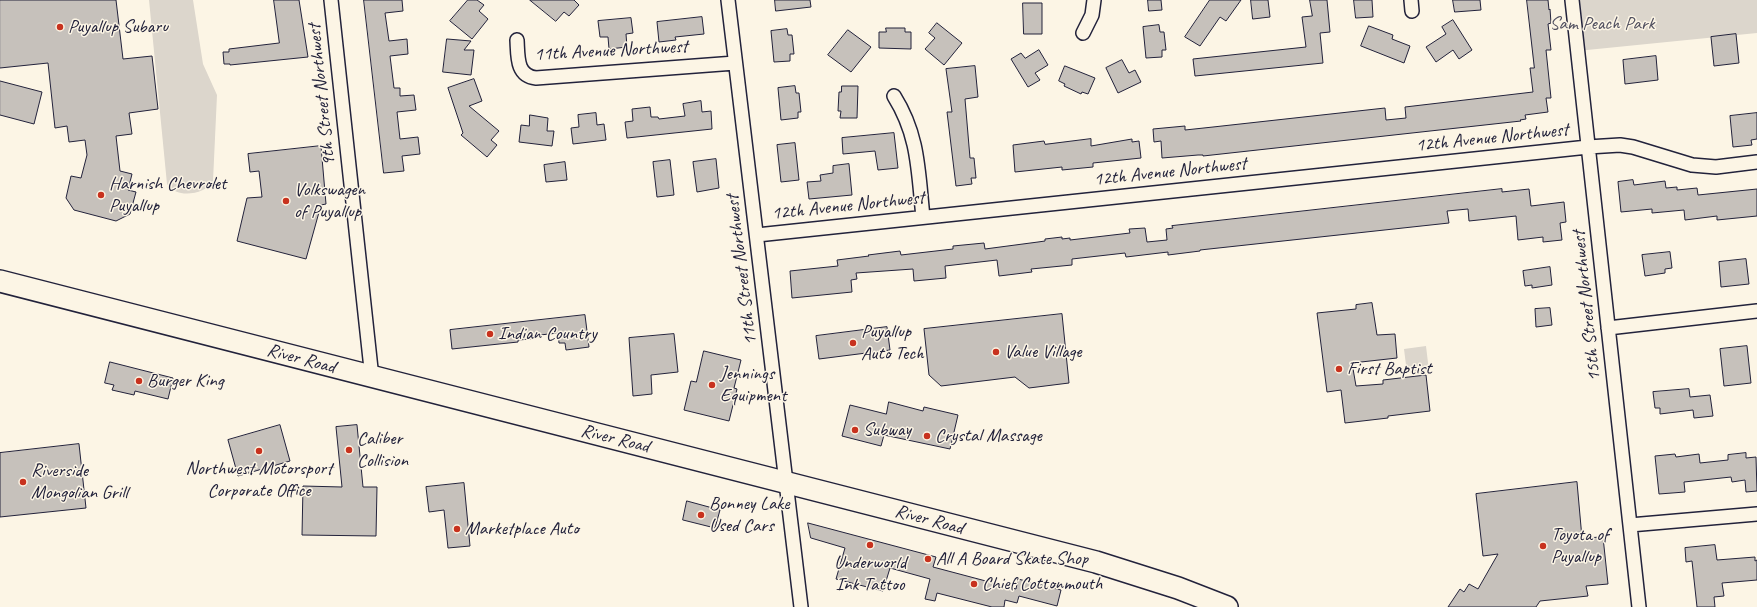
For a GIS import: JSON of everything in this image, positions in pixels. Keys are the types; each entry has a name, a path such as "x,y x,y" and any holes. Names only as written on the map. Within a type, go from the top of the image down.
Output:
{"main road":[{"name":"River Road","path":"0,281 372,378 1096,562 1178,588 1227,607"}],"street":[{"name":"9th Street Northwest","path":"331,0 372,378"},
{"name":"11th Street Northwest","path":"728,0 801,607"},
{"path":"1083,33 1092,15 1094,0"},
{"name":"15th Street Northwest","path":"1572,0 1639,607"},
{"name":"11th Avenue Northwest","path":"517,40 521,70 526,76 536,78 735,62"},
{"path":"894,96 907,120 916,148 923,217"},
{"name":"12th Avenue Northwest","path":"757,235 1588,147 1633,147 1692,165 1716,167 1757,162"},
{"path":"1608,328 1757,311"},
{"path":"1630,525 1757,514"}],"green space":[{"path":"149,0 193,0 203,64 217,95 213,181 209,186 197,192 177,192 171,189 167,184"},
{"name":"Sam Peach Park","path":"1572,0 1757,0 1757,33 1577,51"},
{"path":"1426,346 1429,371 1407,373 1404,349"}],"building":[{"path":"0,0 116,0 123,59 152,56 158,109 129,113 132,134 116,136 120,171 132,174 128,190 136,192 130,214 116,221 74,210 66,198 71,176 81,178 87,155 85,140 69,142 67,126 55,128 48,63 0,68"},
{"path":"274,0 299,0 308,57 230,65 224,64 223,52 229,52 229,49 279,43"},
{"path":"364,0 402,0 403,11 385,13 389,41 407,39 408,54 390,56 394,88 400,88 400,96 414,95 416,110 397,112 400,139 418,137 420,154 402,156 404,171 384,173"},
{"path":"468,0 477,0 484,5 479,11 488,19 472,39 450,21"},
{"path":"530,0 574,0 579,5 569,16 564,12 556,21"},
{"path":"775,0 810,0 811,7 776,11"},
{"path":"1148,0 1161,0 1162,10 1149,11"},
{"path":"1210,0 1241,0 1226,21 1220,17 1200,46 1185,37"},
{"path":"1251,0 1268,0 1270,17 1253,19"},
{"path":"1310,0 1327,0 1330,32 1320,33 1323,63 1195,76 1193,59 1306,47 1302,17 1312,16"},
{"path":"1354,0 1372,0 1373,17 1356,18"},
{"path":"1453,0 1480,0 1481,10 1455,12"},
{"path":"1527,0 1548,0 1549,10 1550,9 1551,23 1548,24 1551,50 1546,50 1551,98 1546,98 1548,112 1525,115 1526,119 1520,120 1521,121 1203,156 1198,155 1162,158 1161,141 1154,142 1153,129 1185,126 1185,130 1385,108 1386,120 1406,118 1405,107 1533,92 1530,68 1534,68"},
{"path":"1023,3 1042,3 1042,34 1024,34"},
{"path":"702,17 704,34 675,37 676,40 659,42 657,22"},
{"path":"631,18 633,33 626,34 627,47 609,49 608,37 600,37 598,21"},
{"path":"1453,20 1472,50 1459,59 1453,50 1436,62 1426,47 1446,34 1442,27"},
{"path":"937,23 962,43 944,65 925,49 935,38 929,33"},
{"path":"1159,25 1160,32 1164,32 1166,50 1162,50 1162,57 1146,58 1143,27"},
{"path":"1369,26 1393,35 1392,39 1410,46 1404,63 1361,46"},
{"path":"886,28 905,28 905,32 911,32 911,49 879,48 879,32 886,32"},
{"path":"787,29 788,35 792,35 794,54 790,54 790,61 774,62 771,31"},
{"path":"848,30 871,47 851,72 828,55"},
{"path":"1736,34 1739,63 1714,66 1711,37"},
{"path":"447,39 471,41 464,50 474,50 471,75 443,72"},
{"path":"1039,50 1048,65 1035,73 1040,80 1028,87 1011,59 1021,53 1025,58"},
{"path":"1656,56 1658,80 1625,84 1623,60"},
{"path":"1122,60 1129,73 1135,70 1141,82 1118,93 1106,68"},
{"path":"975,66 978,97 965,99 970,158 974,158 976,178 971,178 972,184 956,186 947,112 952,112 946,69"},
{"path":"1065,66 1095,78 1088,94 1082,92 1081,94 1064,86 1065,84 1059,81"},
{"path":"474,79 482,101 469,106 499,131 491,140 497,145 487,157 461,135 463,133 448,88"},
{"path":"0,81 42,92 34,124 0,115"},
{"path":"795,86 796,93 799,93 801,112 798,112 798,118 781,120 778,88"},
{"path":"842,86 858,86 857,118 840,118 841,111 838,111 839,92 841,92"},
{"path":"701,101 702,112 711,111 712,129 627,138 625,122 633,121 632,109 650,107 651,117 658,117 659,119 685,116 683,104"},
{"path":"596,113 597,125 604,124 606,140 573,144 571,128 579,127 578,115"},
{"path":"1757,113 1757,139 1751,140 1752,145 1733,147 1730,116"},
{"path":"530,115 548,118 547,131 554,131 552,146 519,142 521,125 529,126"},
{"path":"894,133 898,168 878,170 875,151 843,154 842,138"},
{"path":"1091,139 1091,146 1132,139 1132,142 1139,141 1141,158 1093,163 1093,167 1062,170 1062,167 1015,172 1013,145 1044,141 1045,144"},
{"path":"795,143 799,180 781,182 777,145"},
{"name":"Volkswagen of Puyallup","path":"321,146 326,204 321,205 306,259 237,241 247,198 262,197 259,171 250,172 248,154"},
{"path":"716,159 719,188 697,192 693,162"},
{"path":"670,160 674,195 657,197 653,162"},
{"path":"565,162 567,180 546,182 544,165"},
{"path":"849,164 852,195 809,199 807,182 821,181 820,175 833,173 833,166"},
{"path":"1633,180 1634,185 1665,181 1666,188 1677,187 1677,190 1697,188 1698,195 1757,189 1757,216 1717,220 1717,216 1685,220 1684,210 1652,213 1652,209 1621,212 1618,182"},
{"path":"1502,189 1502,192 1529,189 1531,206 1564,202 1566,222 1560,223 1562,240 1543,242 1543,237 1518,240 1516,216 1469,221 1468,209 1447,211 1449,223 1200,250 1168,255 1168,252 1126,257 1125,253 1072,259 1072,265 1031,269 1032,272 999,276 997,260 945,266 946,278 914,281 913,269 856,273 857,279 851,280 852,292 792,298 790,271 838,266 837,260 869,256 868,255 900,251 901,255 953,249 953,246 984,243 985,249 1045,241 1045,239 1062,237 1062,239 1070,238 1070,240 1130,233 1129,229 1145,228 1147,242 1167,240 1166,229 1173,228 1172,226"},
{"path":"1670,252 1672,268 1665,269 1665,273 1645,276 1642,255"},
{"path":"1746,259 1749,284 1721,287 1719,262"},
{"path":"1550,267 1552,285 1532,288 1532,285 1525,286 1523,271"},
{"name":"First Baptist","path":"1372,303 1377,335 1395,334 1397,358 1352,363 1356,386 1383,384 1383,380 1426,375 1430,411 1345,423 1341,390 1327,392 1317,313 1356,309 1356,305"},
{"path":"1550,308 1552,325 1536,327 1535,309"},
{"name":"Value Village","path":"1062,314 1069,383 1029,388 1015,377 941,386 929,375 924,329"},
{"path":"585,315 589,347 566,350 565,343 559,343 558,333 531,336 531,339 518,340 518,342 452,349 450,330"},
{"name":"Puyallup Auto Tech","path":"887,327 890,350 819,359 816,336"},
{"path":"674,334 678,372 651,375 652,394 633,396 629,338"},
{"path":"1747,346 1751,383 1724,386 1720,349"},
{"name":"Jennings Equipment","path":"704,351 741,360 734,388 737,389 729,421 684,410 691,381 696,382"},
{"name":"Burger King","path":"110,362 173,378 168,399 135,391 134,395 112,390 114,385 105,383"},
{"path":"1689,389 1690,397 1710,395 1713,416 1694,418 1693,410 1660,414 1660,408 1655,408 1653,392"},
{"path":"889,402 923,411 924,407 958,415 950,449 884,435 881,446 842,436 850,405 886,414"},
{"name":"Northwest Motorsport Corporate Office","path":"280,425 290,461 238,476 228,440"},
{"path":"357,425 363,487 377,487 376,536 302,535 303,486 342,487 336,427"},
{"path":"79,444 86,508 0,517 0,453"},
{"path":"1746,453 1746,458 1756,457 1757,491 1746,492 1745,480 1732,482 1731,477 1684,482 1685,492 1659,494 1655,456 1675,454 1676,457 1699,454 1700,463 1728,460 1728,455"},
{"name":"Toyota of Puyallup","path":"1577,482 1582,538 1603,537 1608,584 1586,586 1588,596 1540,601 1536,607 1448,607 1460,589 1464,592 1469,584 1478,589 1498,554 1483,556 1476,494"},
{"name":"Marketplace Auto","path":"464,483 470,546 448,548 444,510 429,512 426,487"},
{"name":"Bonney Lake Used Cars","path":"687,501 720,510 715,528 683,520"},
{"path":"808,523 936,557 933,567 1016,589 1018,579 1061,590 1057,606 1019,596 1017,603 1005,600 1004,607 992,607 937,593 935,601 925,599 930,579 890,568 883,591 836,579 845,548 811,538"},
{"path":"1715,545 1717,560 1755,557 1755,561 1757,560 1757,580 1722,583 1724,596 1714,597 1715,607 1697,607 1692,561 1686,562 1685,548"}],"place":[{"name":"Puyallup Subaru","path":"60,27"},
{"name":"Harnish Chevrolet Puyallup","path":"101,195"},
{"name":"Volkswagen of Puyallup","path":"286,201"},
{"name":"Indian Country","path":"490,334"},
{"name":"Puyallup Auto Tech","path":"853,343"},
{"name":"Value Village","path":"996,352"},
{"name":"First Baptist","path":"1339,369"},
{"name":"Burger King","path":"139,381"},
{"name":"Jennings Equipment","path":"712,385"},
{"name":"Subway","path":"855,430"},
{"name":"Crystal Massage","path":"927,436"},
{"name":"Caliber Collision","path":"349,450"},
{"name":"Northwest Motorsport Corporate Office","path":"259,451"},
{"name":"Riverside Mongolian Grill","path":"23,482"},
{"name":"Bonney Lake Used Cars","path":"701,515"},
{"name":"Marketplace Auto","path":"457,529"},
{"name":"Underworld Ink Tattoo","path":"870,545"},
{"name":"Toyota of Puyallup","path":"1543,546"},
{"name":"All A Board Skate Shop","path":"928,559"},
{"name":"Chief Cottonmouth","path":"974,584"}]}
